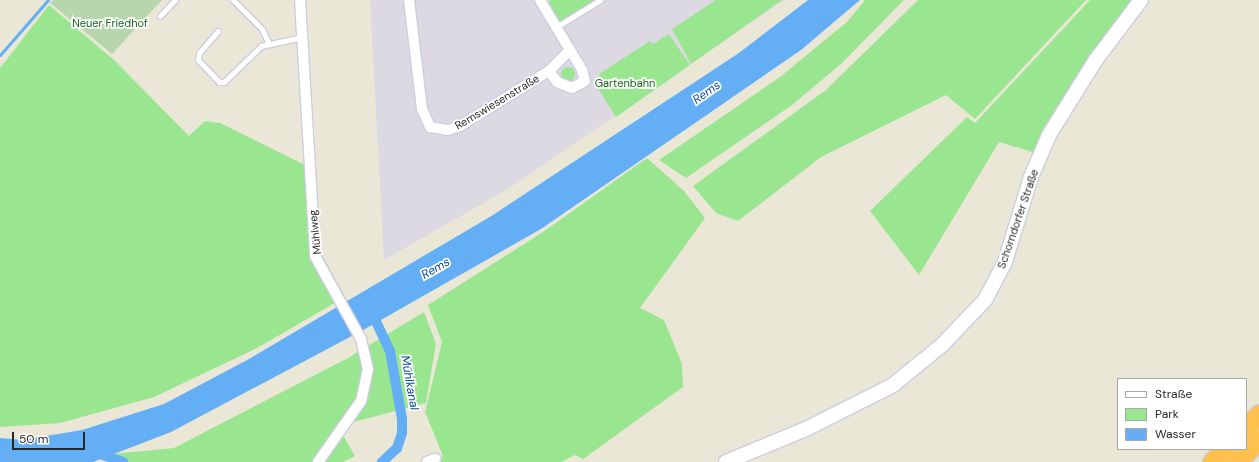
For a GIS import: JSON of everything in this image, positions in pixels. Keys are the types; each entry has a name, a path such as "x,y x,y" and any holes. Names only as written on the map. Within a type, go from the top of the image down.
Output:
{"highway":[{"path":"1247,426 1259,414"},
{"path":"1236,462 1259,439"},
{"path":"1212,462 1224,450"}],"main road":[{"name":"Schorndorfer Straße","path":"726,462 808,428 893,385 942,345 985,300 1005,262 1031,177 1049,135 1095,61 1141,0"}],"street":[{"name":"Mühlweg","path":"300,0 315,256 358,334 366,354 367,386 350,418 318,462"},
{"name":"Remswiesenstraße","path":"409,0 422,109 430,128 448,130 460,126 550,71"},
{"path":"540,0 570,50 585,81 578,86 565,87 550,71 570,50"}],"lane":[{"path":"160,16 175,0"},
{"path":"232,0 262,29 268,42"},
{"path":"556,27 600,0"},
{"path":"218,31 199,53 198,60 219,82 224,82 268,42 302,37"}],"shaded area":[{"path":"370,0 784,0 508,189 384,260"}],"green space":[{"name":"Neuer Friedhof","path":"53,0 162,0 112,54 50,3"},
{"path":"551,0 594,0 558,23 546,3"},
{"path":"716,0 782,0 691,64 672,29"},
{"path":"865,0 904,0 841,64 792,105 686,178 659,160 780,77 848,21"},
{"path":"918,0 1086,0 975,119 946,95 821,157 738,221 716,213 693,186 826,90"},
{"path":"1090,0 1136,0 1036,153 999,142 919,275 870,211 967,117 975,123"},
{"path":"49,5 114,60 189,136 205,121 220,123 311,168 319,255 322,255 345,297 259,347 154,397 60,423 0,427 0,68"},
{"name":"Gartenbahn","path":"669,34 690,65 616,117 596,85 603,80 599,74 650,41 653,44"},
{"path":"565,67 571,67 575,71 575,77 571,81 565,81 561,77 561,71"},
{"path":"647,158 684,191 705,218 640,308 664,320 682,364 683,387 583,459 575,455 561,462 439,462 443,456 425,412 442,342 428,305 543,232"},
{"path":"424,312 436,344 426,403 338,426 355,456 343,462 109,462 112,454 174,448 348,358"}],"water":[{"name":"Rems","path":"808,0 860,0 801,50 541,229 365,329 171,432 93,462 0,462 0,438 22,440 82,430 164,404 249,359 493,215 739,53"}],"waterway":[{"path":"0,55 48,0"},
{"name":"Mühlkanal","path":"371,311 390,351 402,419 402,433 397,448 382,462"},
{"name":"Mühlkanal","path":"94,452 123,462"}]}
